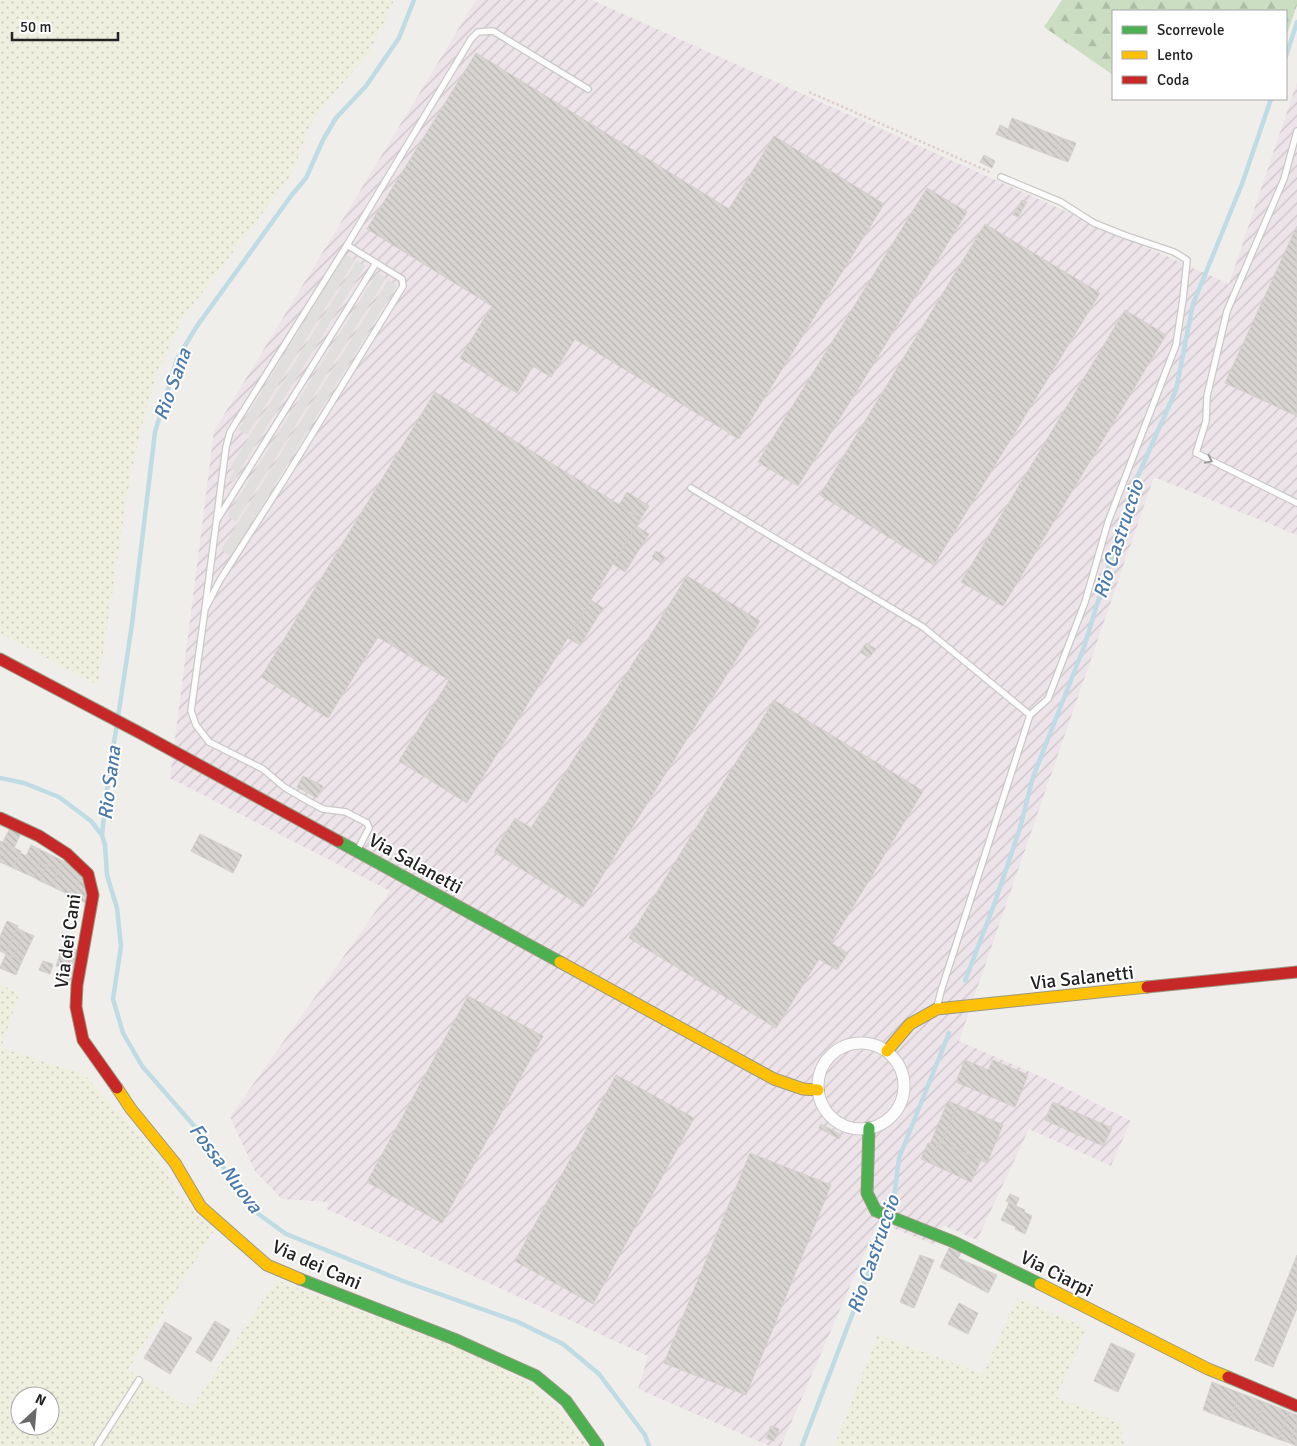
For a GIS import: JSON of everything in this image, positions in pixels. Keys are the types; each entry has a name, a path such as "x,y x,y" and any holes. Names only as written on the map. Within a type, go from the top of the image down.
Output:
{"street":[{"name":"Via Salanetti","path":"0,659 96,709 774,1079 803,1089 818,1090"},
{"name":"Via dei Cani","path":"0,818 40,836 67,854 88,874 93,895 76,1007 84,1040 131,1109 175,1163 201,1207 267,1265 454,1339 536,1376 566,1401 598,1446"},
{"name":"Via Salanetti","path":"887,1051 910,1024 937,1009 1297,972"},
{"path":"860,1042 874,1044 887,1051 897,1061 903,1074 904,1089 901,1102 893,1115 882,1124 869,1128 854,1129 835,1120 821,1104 818,1090 818,1076 824,1062 834,1052 846,1045 860,1042"},
{"name":"Via Ciarpi","path":"869,1128 868,1193 876,1211 954,1242 1208,1369 1297,1406"}],"lane":[{"path":"357,851 369,828 367,823 346,812 323,809 284,787 263,769 209,742 196,725 191,711 226,446 230,432 347,245 471,39 478,32 493,31 588,89"},
{"path":"1297,132 1284,179 1227,311 1207,396 1206,421 1196,453 1297,503"},
{"path":"1290,157 1297,160"},
{"path":"937,1009 941,991 1030,715 1048,699 1085,602 1108,522 1176,344 1184,299 1187,260 1174,252 1094,223 1060,202 1001,177"},
{"path":"205,609 220,580 403,286 402,279 347,245"},
{"path":"216,522 376,263"},
{"path":"691,488 923,627 1030,715"},
{"path":"97,1446 139,1380"}],"path":[{"path":"809,92 1001,177"}],"shaded area":[{"path":"476,0 592,0 1229,284 1297,82 1297,535 1154,477 959,1041 1051,1081 1131,1121 1111,1166 1029,1129 977,1240 943,1225 935,1245 878,1222 781,1446 770,1446 638,1389 648,1356 327,1209 329,1202 282,1199 255,1171 230,1117 390,891 170,778 214,431"},
{"path":"346,254 355,260 247,435 238,430"},
{"path":"357,261 365,266 233,482 229,480 234,471 230,468"},
{"path":"377,273 386,278 236,522 227,516"},
{"path":"388,280 397,285 231,556 221,550"}],"green space":[{"path":"0,0 394,0 367,55 317,113 306,133 300,154 289,178 181,321 159,368 144,417 130,478 98,685 0,633"},
{"path":"1062,0 1297,0 1287,34 1287,10 1112,10 1112,74 1044,27"},
{"path":"0,984 19,994 1,1048 84,1074 146,1143 181,1196 213,1232 128,1370 191,1408 276,1280 455,1346 531,1384 557,1407 588,1446 0,1446"},
{"path":"1017,1298 1087,1328 1056,1397 1120,1423 1125,1446 834,1446 878,1335 983,1374"}],"building":[{"path":"476,53 729,209 774,136 884,204 739,439 575,339 551,377 533,366 517,393 460,358 492,306 367,229"},
{"path":"1012,118 1062,138 1054,157 1005,138"},
{"path":"1000,125 1008,129 1005,138 996,134"},
{"path":"1062,138 1076,143 1068,162 1054,157"},
{"path":"984,155 995,161 992,168 980,162"},
{"path":"927,188 967,212 798,486 758,462"},
{"path":"1022,200 1027,202 1018,217 1013,215"},
{"path":"985,224 1100,293 934,565 820,495"},
{"path":"1297,226 1297,416 1225,383"},
{"path":"1125,310 1166,335 1003,606 961,582"},
{"path":"435,392 641,518 467,803 399,761 449,680 378,637 328,718 261,677"},
{"path":"627,492 649,506 641,518 619,505"},
{"path":"636,526 649,534 625,572 613,564"},
{"path":"656,551 665,557 661,563 652,557"},
{"path":"687,576 760,621 583,907 494,852 515,818 531,828"},
{"path":"591,600 603,608 580,645 568,638"},
{"path":"866,643 876,649 869,658 860,652"},
{"path":"774,700 923,791 831,943 848,953 837,970 819,959 776,1028 629,938"},
{"path":"303,776 323,786 317,798 297,787"},
{"path":"10,828 21,833 14,848 3,842"},
{"path":"200,834 242,855 233,873 191,851"},
{"path":"0,841 21,851 13,868 0,862"},
{"path":"31,845 63,861 59,870 40,862 33,877 13,868 21,853 26,856"},
{"path":"63,861 83,872 72,896 51,886"},
{"path":"40,862 47,865 40,881 33,877"},
{"path":"47,865 59,870 51,886 40,881"},
{"path":"81,877 85,880 86,903 72,896"},
{"path":"7,921 18,926 6,954 0,951 0,937"},
{"path":"17,928 25,932 13,957 6,954"},
{"path":"25,932 34,936 22,961 13,957"},
{"path":"61,947 77,950 75,961 59,957"},
{"path":"6,954 22,961 16,975 0,968"},
{"path":"59,957 66,959 64,967 56,966"},
{"path":"66,960 75,961 71,981 62,979"},
{"path":"43,961 53,964 50,974 39,970"},
{"path":"468,996 543,1036 442,1223 367,1182"},
{"path":"965,1060 988,1070 993,1060 1028,1075 1015,1107 956,1082"},
{"path":"616,1075 694,1118 593,1304 515,1261"},
{"path":"948,1101 958,1105 930,1163 921,1159 928,1143 930,1144"},
{"path":"1053,1102 1112,1128 1103,1146 1045,1120"},
{"path":"958,1105 1003,1125 987,1163 941,1143"},
{"path":"821,1124 841,1135 839,1139 819,1128"},
{"path":"939,1142 981,1160 971,1182 930,1163"},
{"path":"750,1153 831,1185 746,1395 664,1363"},
{"path":"1010,1194 1019,1198 1016,1206 1006,1201"},
{"path":"1009,1203 1025,1210 1024,1212 1032,1216 1025,1234 1015,1229 1016,1227 1001,1220"},
{"path":"950,1246 962,1251 958,1258 997,1275 988,1293 940,1267"},
{"path":"920,1255 934,1260 914,1308 900,1302"},
{"path":"1297,1255 1297,1308 1273,1367 1255,1360"},
{"path":"959,1303 978,1313 968,1334 948,1324"},
{"path":"215,1321 230,1330 211,1362 196,1352"},
{"path":"165,1322 192,1338 170,1374 144,1358"},
{"path":"1111,1343 1135,1354 1118,1392 1094,1381"},
{"path":"1212,1382 1240,1393 1229,1420 1203,1410"},
{"path":"1240,1393 1264,1402 1255,1430 1229,1420"},
{"path":"1264,1402 1289,1412 1278,1439 1255,1430"},
{"path":"1289,1412 1297,1415 1297,1428 1295,1428 1290,1443 1278,1439"},
{"path":"771,1426 779,1429 774,1441 766,1438"},
{"path":"1295,1428 1297,1428 1297,1446 1290,1443"}],"waterway":[{"name":"Rio Sana","path":"118,717 132,624 155,432 177,359 197,326 306,178 323,140 336,118 366,86 399,38 414,0"},
{"name":"Rio Castruccio","path":"1287,53 1297,22"},
{"name":"Rio Castruccio","path":"965,981 995,902 1020,828 1033,777 1084,647 1133,487 1176,390 1193,304 1242,184 1271,100"},
{"name":"Rio Sana","path":"102,835 117,724"},
{"name":"Fossa Nuova","path":"0,778 24,783 59,797 91,821 102,835 105,845 107,875 117,908 121,946 113,999 123,1033 142,1066 196,1128 253,1210 286,1234 403,1281 518,1322 563,1344 599,1374 645,1435 649,1446"},
{"name":"Rio Castruccio","path":"891,1213 899,1158 949,1033"},
{"name":"Rio Castruccio","path":"802,1446 888,1221"}],"traffic: fast":[{"path":"338,841 560,962"},
{"path":"869,1128 867,1193 876,1211 954,1242 1040,1284"},
{"path":"300,1279 454,1339 536,1376 566,1401 598,1446"}],"traffic: slow":[{"path":"560,962 774,1079 803,1089 818,1090"},
{"path":"887,1051 910,1024 937,1009 1147,987"},
{"path":"117,1088 131,1109 175,1163 201,1207 267,1265 300,1279"},
{"path":"1040,1284 1208,1369 1228,1377"}],"traffic: jam":[{"path":"0,659 338,841"},
{"path":"0,818 39,836 67,854 88,874 93,895 77,985 76,1007 83,1040 117,1088"},
{"path":"1147,987 1297,972"},
{"path":"1228,1377 1297,1406"}]}
